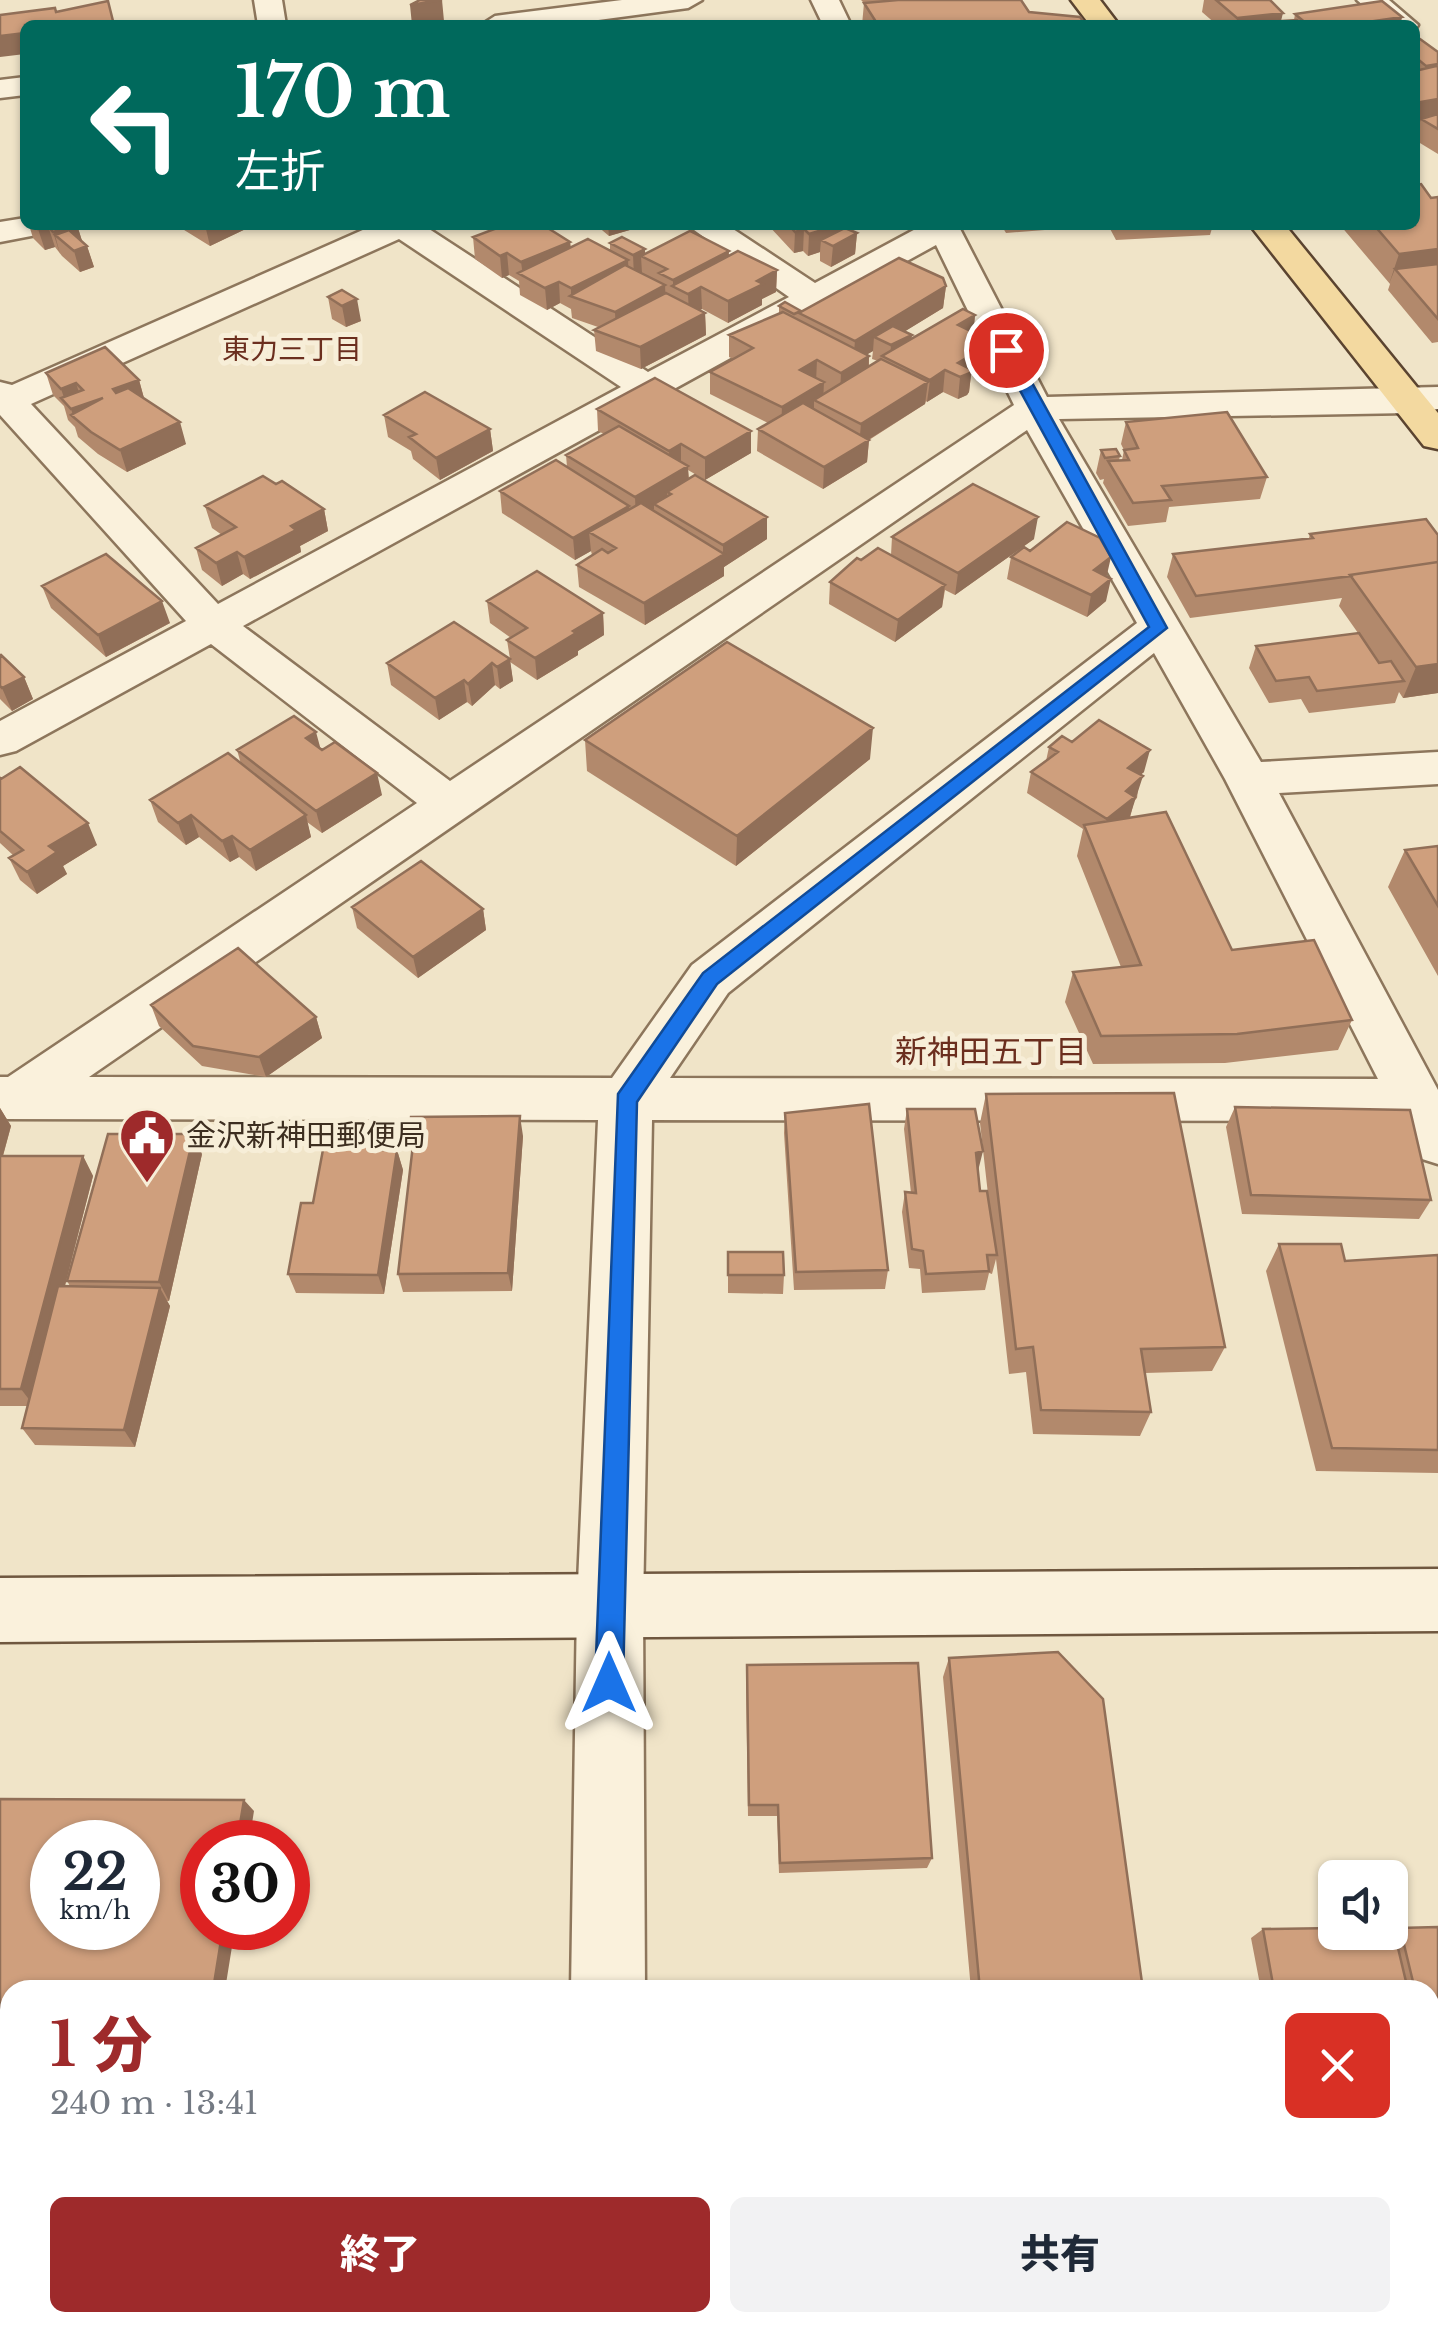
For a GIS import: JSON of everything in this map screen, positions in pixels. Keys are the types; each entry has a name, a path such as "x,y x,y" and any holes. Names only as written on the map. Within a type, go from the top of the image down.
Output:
{"main road":[{"path":"1085,0 1101,20"},
{"path":"1271,230 1424,400 1438,438"}],"street":[{"path":"534,20 688,0"},
{"path":"1372,0 1398,20"},
{"path":"390,230 2,399 214,624 449,804"},
{"path":"409,230 646,388"},
{"path":"712,230 814,298"},
{"path":"0,740 934,230"},
{"path":"9,1098 626,1100 1426,1121 1248,779 1034,408 964,263 943,230"},
{"path":"9,1098 1034,408 1424,400"},
{"path":"608,1980 610,1606 626,1100 710,979 1158,628"},
{"path":"1248,779 1438,768"},
{"path":"0,1610 1438,1600"}],"building":[{"path":"1021,0 1029,12 1082,20 875,20 864,3"},
{"path":"1216,0 1270,0 1283,13 1237,18"},
{"path":"108,1 113,20 20,20 20,34 0,36 0,15 55,8 56,12"},
{"path":"1382,1 1402,17 1302,20 1295,14"},
{"path":"1420,39 1438,52 1438,64 1426,66 1420,61"},
{"path":"1438,67 1438,99 1420,102 1420,70"},
{"path":"1438,114 1438,129 1421,119"},
{"path":"1420,184 1431,198 1438,197 1438,249 1399,254 1378,230 1420,230"},
{"path":"69,230 87,246 74,251 55,235"},
{"path":"492,230 551,230 570,242 521,262 507,253 500,256 473,237"},
{"path":"841,230 857,233 833,246 821,240"},
{"path":"690,231 729,251 673,280 659,273 667,269 641,256"},
{"path":"622,237 645,249 633,255 610,243"},
{"path":"588,239 628,260 571,288 559,282 545,288 518,273"},
{"path":"738,251 777,270 757,281 763,284 728,301 701,287 688,294 672,286"},
{"path":"899,258 943,278 946,286 855,341 799,313"},
{"path":"1438,264 1438,319 1395,269"},
{"path":"625,265 665,285 615,312 570,296"},
{"path":"342,290 357,299 342,306 328,297"},
{"path":"666,293 705,313 640,347 594,330"},
{"path":"785,302 801,311 794,314 779,306"},
{"path":"963,309 975,315 958,325 993,342 958,363 972,370 970,373 960,377 945,370 930,380 882,356"},
{"path":"783,312 869,356 841,373 817,360 800,370 824,382 782,407 710,372 753,348 729,335"},
{"path":"893,326 912,335 891,345 874,337"},
{"path":"105,347 139,380 113,389 116,393 128,388 180,422 120,450 71,415 103,398 71,409 61,398 83,390 76,383 61,389 46,373"},
{"path":"881,359 928,382 861,424 814,400"},
{"path":"655,378 751,431 705,458 681,444 669,451 597,409"},
{"path":"425,392 490,429 436,458 409,437 416,434 384,415"},
{"path":"803,403 869,440 824,467 758,429"},
{"path":"1227,412 1267,477 1162,486 1171,500 1133,503 1108,461 1129,460 1124,450 1138,448 1126,422"},
{"path":"619,426 688,466 635,497 566,455"},
{"path":"1116,449 1120,456 1105,458 1101,450"},
{"path":"556,460 629,506 573,538 500,491"},
{"path":"695,475 767,517 723,545 654,504"},
{"path":"263,476 276,484 282,481 324,509 291,526 296,530 244,557 237,552 216,563 196,548 236,527 205,506"},
{"path":"973,484 1038,517 958,573 892,537"},
{"path":"641,503 724,554 644,603 577,565 602,549 608,553 616,548 589,532"},
{"path":"1426,519 1438,535 1438,562 1351,576 1196,596 1173,554 1313,538 1310,534"},
{"path":"1067,522 1100,538 1111,557 1094,570 1111,579 1091,595 1011,557 1024,547 1030,551"},
{"path":"878,548 945,585 898,620 830,582 857,558 861,560"},
{"path":"106,554 162,601 98,635 42,586"},
{"path":"1438,562 1438,664 1416,667 1350,575"},
{"path":"537,571 603,613 535,658 507,640 527,628 487,601"},
{"path":"454,622 510,659 497,667 492,663 468,684 464,680 435,698 387,663"},
{"path":"1359,633 1379,663 1391,661 1404,681 1317,691 1309,677 1276,681 1256,646"},
{"path":"727,642 873,728 737,836 585,740"},
{"path":"1,655 24,677 2,688 0,686"},
{"path":"294,716 316,732 306,738 322,750 335,742 377,773 316,811 237,750"},
{"path":"1099,720 1150,750 1128,768 1143,776 1126,791 1135,797 1107,819 1031,772 1058,752 1049,747 1062,736 1072,742"},
{"path":"228,753 306,815 250,850 232,836 222,841 191,815 178,823 150,800"},
{"path":"20,767 88,823 49,846 57,852 27,872 9,858 23,850 0,831 0,778"},
{"path":"1166,812 1232,950 1314,940 1352,1020 1237,1034 1101,1036 1073,972 1141,965 1084,825"},
{"path":"1438,846 1438,906 1405,850"},
{"path":"421,861 483,909 413,957 352,907"},
{"path":"238,948 316,1017 259,1057 193,1046 151,1005"},
{"path":"1174,1093 1225,1347 1141,1349 1151,1412 1041,1410 1033,1347 1016,1349 986,1094"},
{"path":"869,1104 888,1270 796,1272 785,1113"},
{"path":"1235,1107 1410,1110 1431,1200 1251,1195"},
{"path":"907,1109 975,1109 983,1151 976,1153 980,1191 987,1191 997,1255 987,1255 989,1271 926,1274 923,1251 912,1249 905,1192 916,1193"},
{"path":"520,1116 508,1273 398,1274 414,1136 409,1136 411,1117"},
{"path":"328,1123 375,1124 370,1150 397,1150 378,1275 288,1274 301,1203 313,1203"},
{"path":"108,1134 194,1134 159,1282 67,1281"},
{"path":"0,1156 83,1156 21,1389 0,1389"},
{"path":"1279,1244 1341,1244 1345,1261 1438,1255 1438,1450 1332,1448"},
{"path":"728,1252 783,1252 784,1275 728,1275"},
{"path":"58,1286 160,1288 124,1430 22,1428"},
{"path":"1058,1652 1103,1699 1142,1980 979,1980 949,1658"},
{"path":"918,1663 932,1858 780,1863 778,1805 749,1805 747,1665"},
{"path":"0,1799 244,1800 241,1820 180,1820 180,1950 219,1950 215,1980 0,1980"},
{"path":"1438,1927 1438,1980 1413,1980 1405,1950 1408,1928"},
{"path":"1318,1928 1318,1950 1398,1950 1406,1980 1272,1980 1263,1929"}],"place":[{"name":"金沢新神田郵便局","path":"147,1185"}],"district":[{"name":"東力三丁目","path":"292,349"},
{"name":"新神田五丁目","path":"991,1052"}],"route":[{"path":"609,1683 626,1100 710,979 1158,628 1054,436 1034,408 1006,350"}]}
